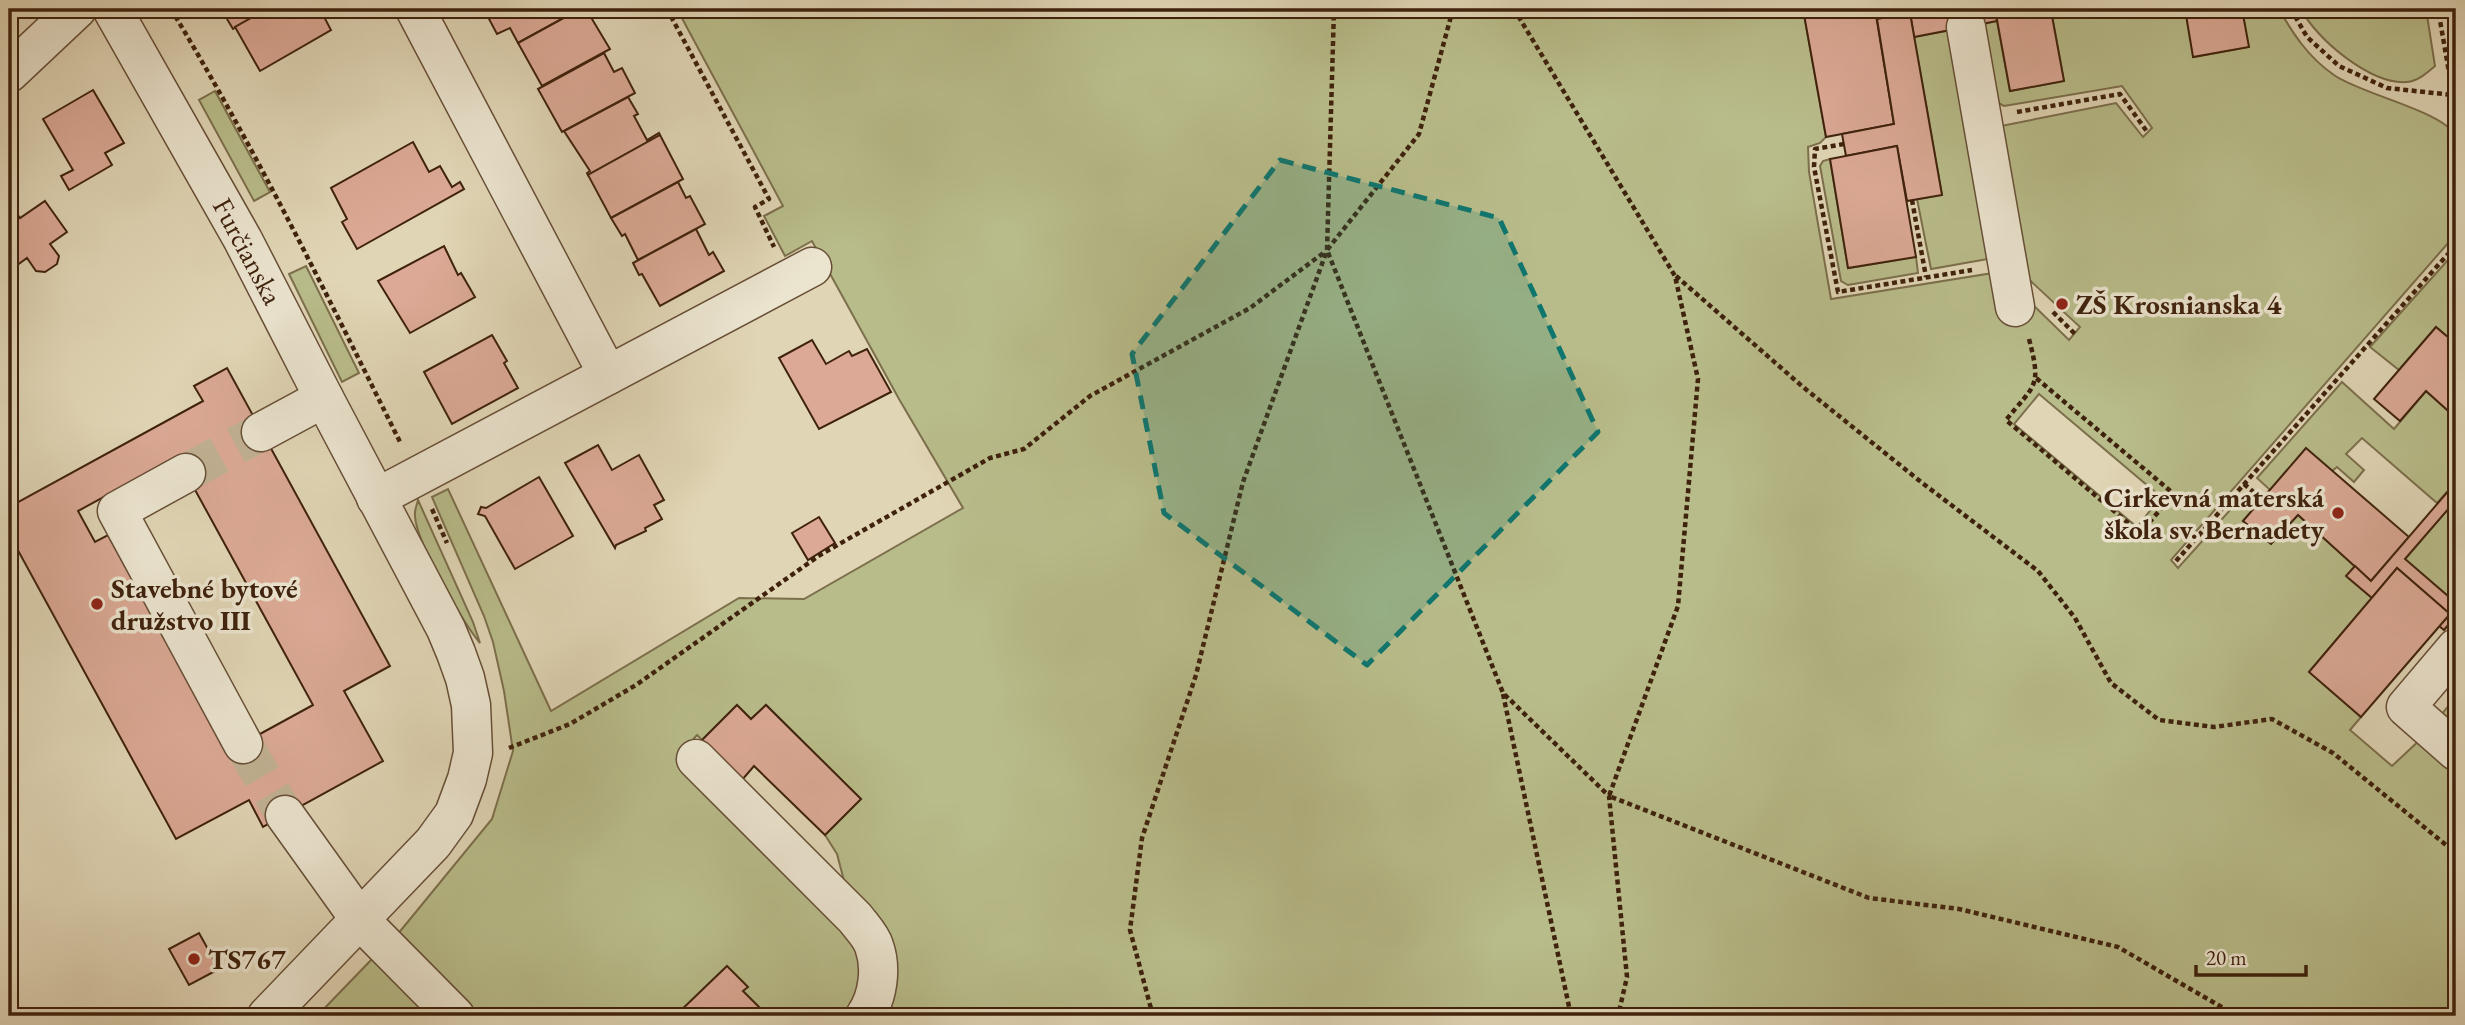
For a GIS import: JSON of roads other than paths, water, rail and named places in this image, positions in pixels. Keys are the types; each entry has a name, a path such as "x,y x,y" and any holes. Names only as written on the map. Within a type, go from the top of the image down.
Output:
{"street":[{"path":"9,73 76,9"},
{"name":"Furčianska","path":"112,9 243,240 446,629 465,678 473,730 472,753 467,779 454,814 433,843 361,921 267,1016"},
{"path":"415,9 608,375"},
{"path":"1966,27 2014,307"},
{"path":"376,498 800,273"},
{"path":"261,432 324,398"},
{"path":"186,473 117,511 243,744"},
{"path":"2456,648 2406,707 2456,751"},
{"path":"696,759 855,918 873,944 879,970 875,991 865,1016"},
{"path":"285,815 361,921 455,1016"}],"tunnel":[{"path":"186,473 261,432"},
{"path":"243,744 285,815"}],"place":[{"name":"ZŠ Krosnianska 4","path":"2062,304"},
{"name":"Cirkevná materská škola sv. Bernadety","path":"2338,513"},
{"name":"Stavebné bytové družstvo III","path":"97,604"},
{"name":"TS767","path":"194,959"}]}
